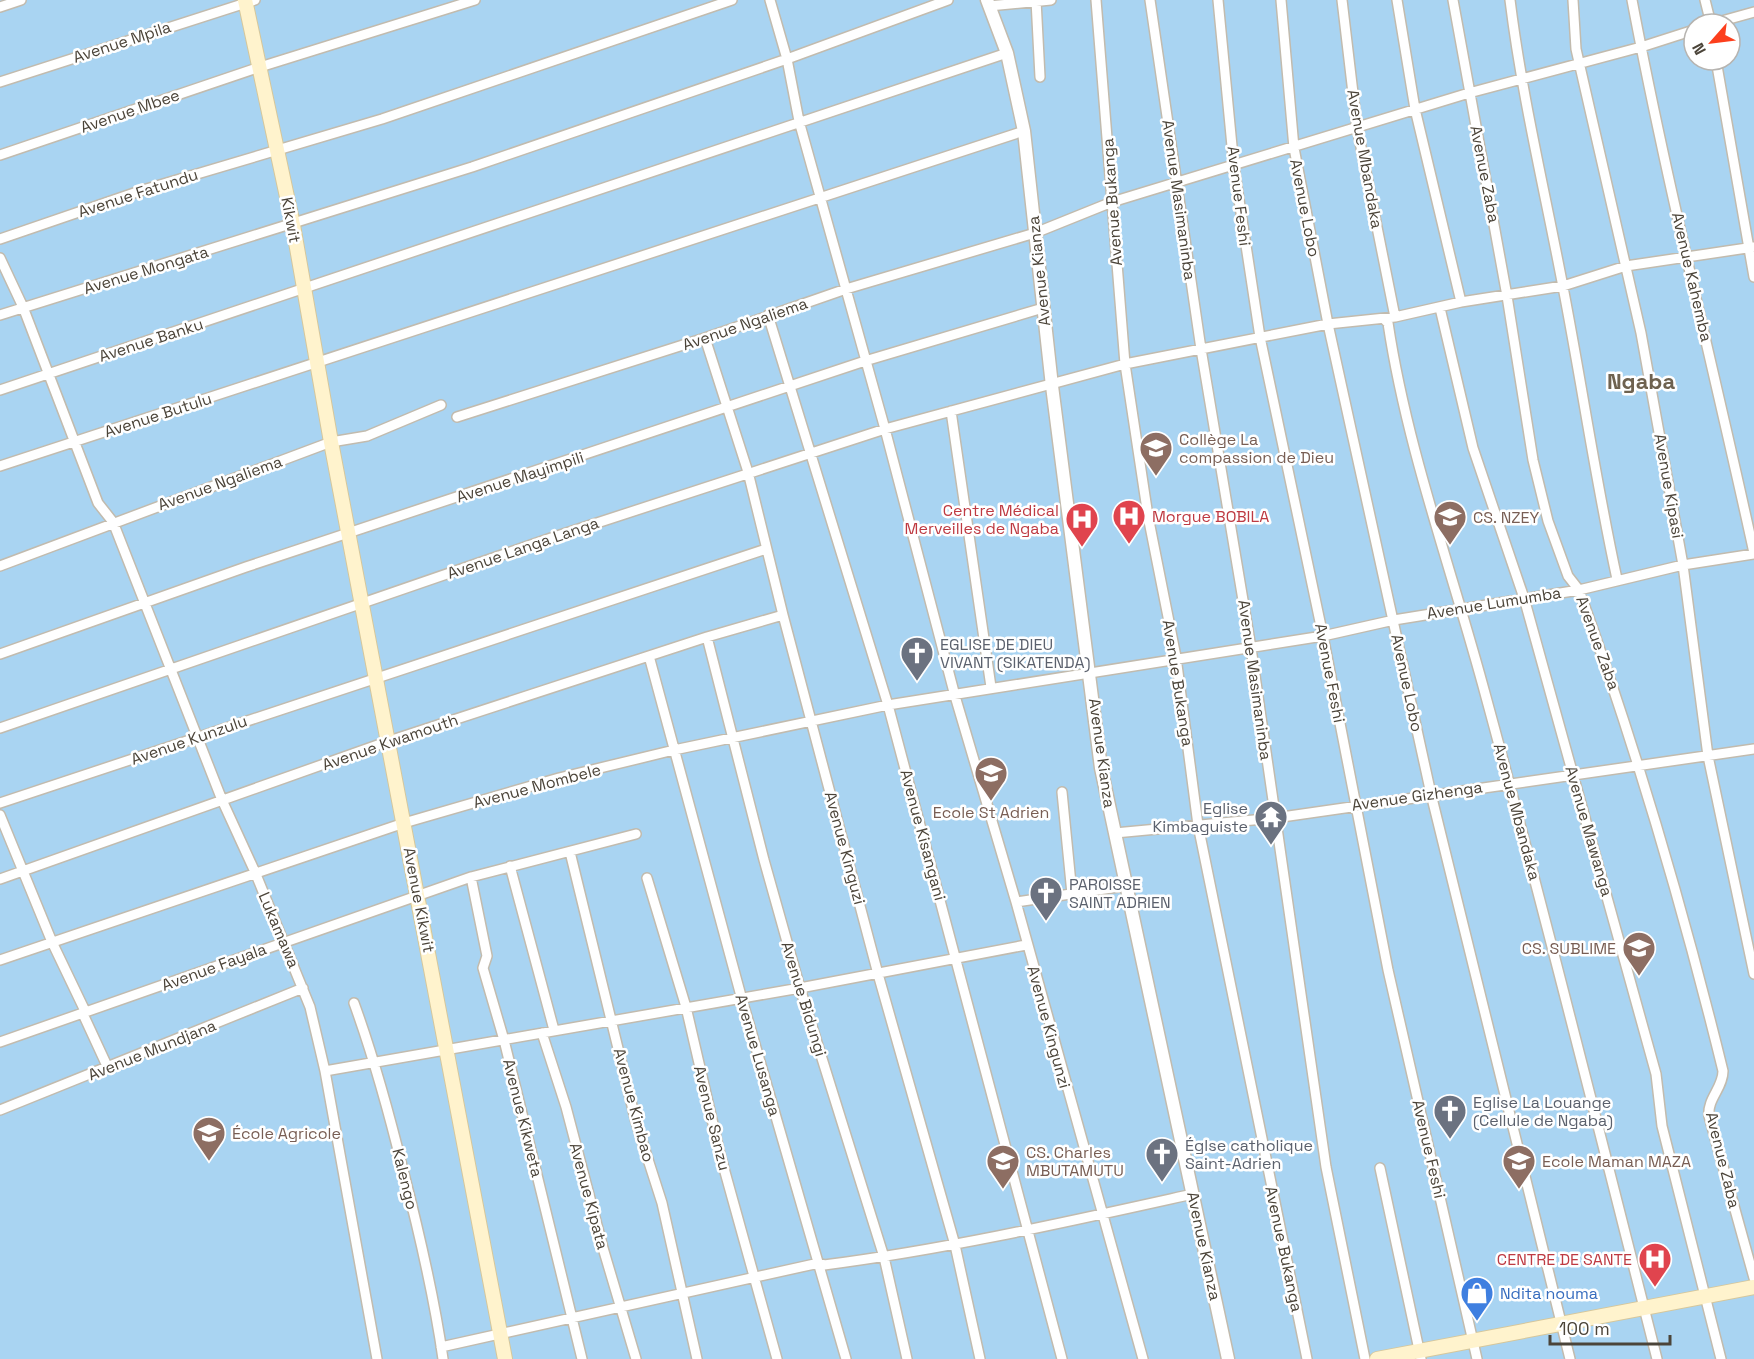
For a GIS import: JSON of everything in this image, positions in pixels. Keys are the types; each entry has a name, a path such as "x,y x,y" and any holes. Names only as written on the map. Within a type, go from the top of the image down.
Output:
{"main road":[{"name":"Kikwit","path":"248,1 292,225 331,442"},
{"name":"Avenue Kikwit","path":"331,442 505,1359"},
{"path":"1377,1359 1420,1355 1473,1340 1754,1287"}],"street":[{"path":"0,7 21,0"},
{"name":"Avenue Mbee","path":"0,155 260,66 475,0"},
{"name":"Avenue Fatundu","path":"0,239 142,190 382,119 732,0"},
{"name":"Avenue Kingunzi","path":"770,0 787,59 799,121 885,429 955,696 1016,902 1101,1215 1143,1359"},
{"name":"Avenue Mongata","path":"0,315 292,225 787,59 948,0"},
{"path":"988,3 1052,0"},
{"name":"Avenue Bukanga","path":"1096,0 1125,364 1148,516 1176,657 1198,825 1307,1359"},
{"name":"Avenue Masimaninba","path":"1150,0 1201,349 1251,648 1326,1167 1365,1359"},
{"name":"Avenue Feshi","path":"1218,0 1234,167 1260,337 1323,636 1354,806 1388,970 1477,1359"},
{"name":"Avenue Lobo","path":"1281,0 1294,148 1328,324 1431,794 1570,1359"},
{"name":"Avenue Mbandaka","path":"1342,0 1357,127 1395,317"},
{"path":"1397,0 1415,109 1461,302"},
{"name":"Avenue Zaba","path":"1453,0 1508,296 1535,471 1548,521 1568,576 1579,590 1640,766 1692,945 1723,1071 1722,1080 1710,1101 1709,1116 1754,1278"},
{"path":"1510,0 1540,178 1563,286 1598,491 1617,579"},
{"name":"Avenue Kipasi","path":"1573,0 1576,49 1581,63 1602,170 1626,266 1652,390 1683,565 1708,756 1754,974"},
{"name":"Avenue Kahemba","path":"1632,0 1686,257 1754,554"},
{"name":"Avenue Mpila","path":"0,82 248,1"},
{"path":"1036,1 1040,77"},
{"name":"Avenue Kianza","path":"988,3 1007,53 1024,131 1052,386 1091,673 1101,768 1228,1359"},
{"name":"Avenue Ngaliema","path":"457,417 705,338 846,289 1035,233 1112,202 1234,167 1469,93 1682,34"},
{"name":"Avenue Banku","path":"0,390 1007,53"},
{"path":"1718,72 1751,247 1754,277"},
{"name":"Avenue Butulu","path":"0,466 317,364 423,326 819,196 1024,131"},
{"name":"Avenue Langa Langa","path":"0,728 748,472 885,429 1052,386 1125,364 1328,324 1384,319 1461,302 1563,286 1626,266 1751,247"},
{"name":"Lukamawa","path":"0,258 23,307 98,503 113,522 222,800 255,872 303,988 325,1071 377,1359"},
{"name":"Avenue Mayimpili","path":"0,654 246,567 865,361 1043,308"},
{"name":"Avenue Mawanga","path":"1440,308 1473,448 1524,598 1656,1074 1662,1126 1721,1359"},
{"name":"Avenue Kisangani","path":"768,315 792,386 888,705 1062,1359"},
{"name":"Avenue Mbandaka","path":"1384,319 1388,323 1397,385 1510,783 1644,1308"},
{"name":"Avenue Kinguzi","path":"705,338 748,472 783,615 878,974 955,1245 980,1359"},
{"name":"Avenue Ngaliema","path":"0,566 331,442 367,436 441,405"},
{"path":"951,411 991,687"},
{"path":"376,676 766,549"},
{"name":"Avenue Lumumba","path":"1091,673 1176,657 1323,636 1394,620 1579,590 1617,579 1683,565 1754,554"},
{"name":"Avenue Kwamouth","path":"0,879 389,741 707,637 783,615"},
{"name":"Avenue Bidungi","path":"707,637 800,988 884,1257 908,1359"},
{"name":"Avenue Lusanga","path":"649,657 741,996 846,1359"},
{"name":"Avenue Mombele","path":"0,960 404,823 559,778 674,750 813,723 888,705 1091,673"},
{"name":"Avenue Kunzulu","path":"0,803 199,738 376,676"},
{"name":"Avenue Gizhenga","path":"1115,833 1275,818 1510,783 1574,777 1754,749"},
{"path":"1062,792 1072,894"},
{"path":"0,815 52,942 108,1068"},
{"name":"Avenue Fayala","path":"0,1042 471,877 636,834"},
{"name":"Avenue Kimbao","path":"570,852 636,1122 662,1203 697,1359"},
{"path":"510,866 554,1030"},
{"name":"Avenue Kikweta","path":"471,877 487,956 483,968 504,1040 582,1359"},
{"name":"Avenue Sanzu","path":"647,878 686,1007 720,1154 777,1359"},
{"path":"1016,902 1125,886"},
{"path":"325,1071 741,996 878,974 1026,945"},
{"name":"Avenue Mundjana","path":"0,1110 303,988"},
{"name":"Kalengo","path":"354,1003 376,1061 424,1255 442,1359"},
{"name":"Avenue Kipata","path":"542,1033 566,1107 603,1248 636,1359"},
{"path":"1380,1168 1420,1355"},
{"path":"441,1347 819,1263 824,1265 955,1245 1193,1194"},
{"path":"1644,1308 1657,1359"}],"water":[{"path":"0,0 1754,0 1754,1359 0,1359"}],"place":[{"name":"Collège La compassion de Dieu","path":"1156,477"},
{"name":"Morgue BOBILA","path":"1129,545"},
{"name":"CS. NZEY","path":"1450,546"},
{"name":"Centre Médical Merveilles de Ngaba","path":"1082,548"},
{"name":"EGLISE DE DIEU VIVANT (SIKATENDA)","path":"917,682"},
{"name":"Ecole St Adrien","path":"991,802"},
{"name":"Eglise Kimbaguiste","path":"1271,846"},
{"name":"PAROISSE SAINT ADRIEN","path":"1046,922"},
{"name":"CS. SUBLIME","path":"1639,977"},
{"name":"Eglise La Louange (Cellule de Ngaba)","path":"1450,1140"},
{"name":"École Agricole","path":"209,1162"},
{"name":"Églse catholique Saint-Adrien","path":"1162,1183"},
{"name":"CS. Charles MBUTAMUTU","path":"1003,1190"},
{"name":"Ecole Maman MAZA","path":"1519,1190"},
{"name":"CENTRE DE SANTE","path":"1655,1288"},
{"name":"Ndita nouma","path":"1477,1322"}],"district":[{"name":"Ngaba","path":"1641,381"}]}
